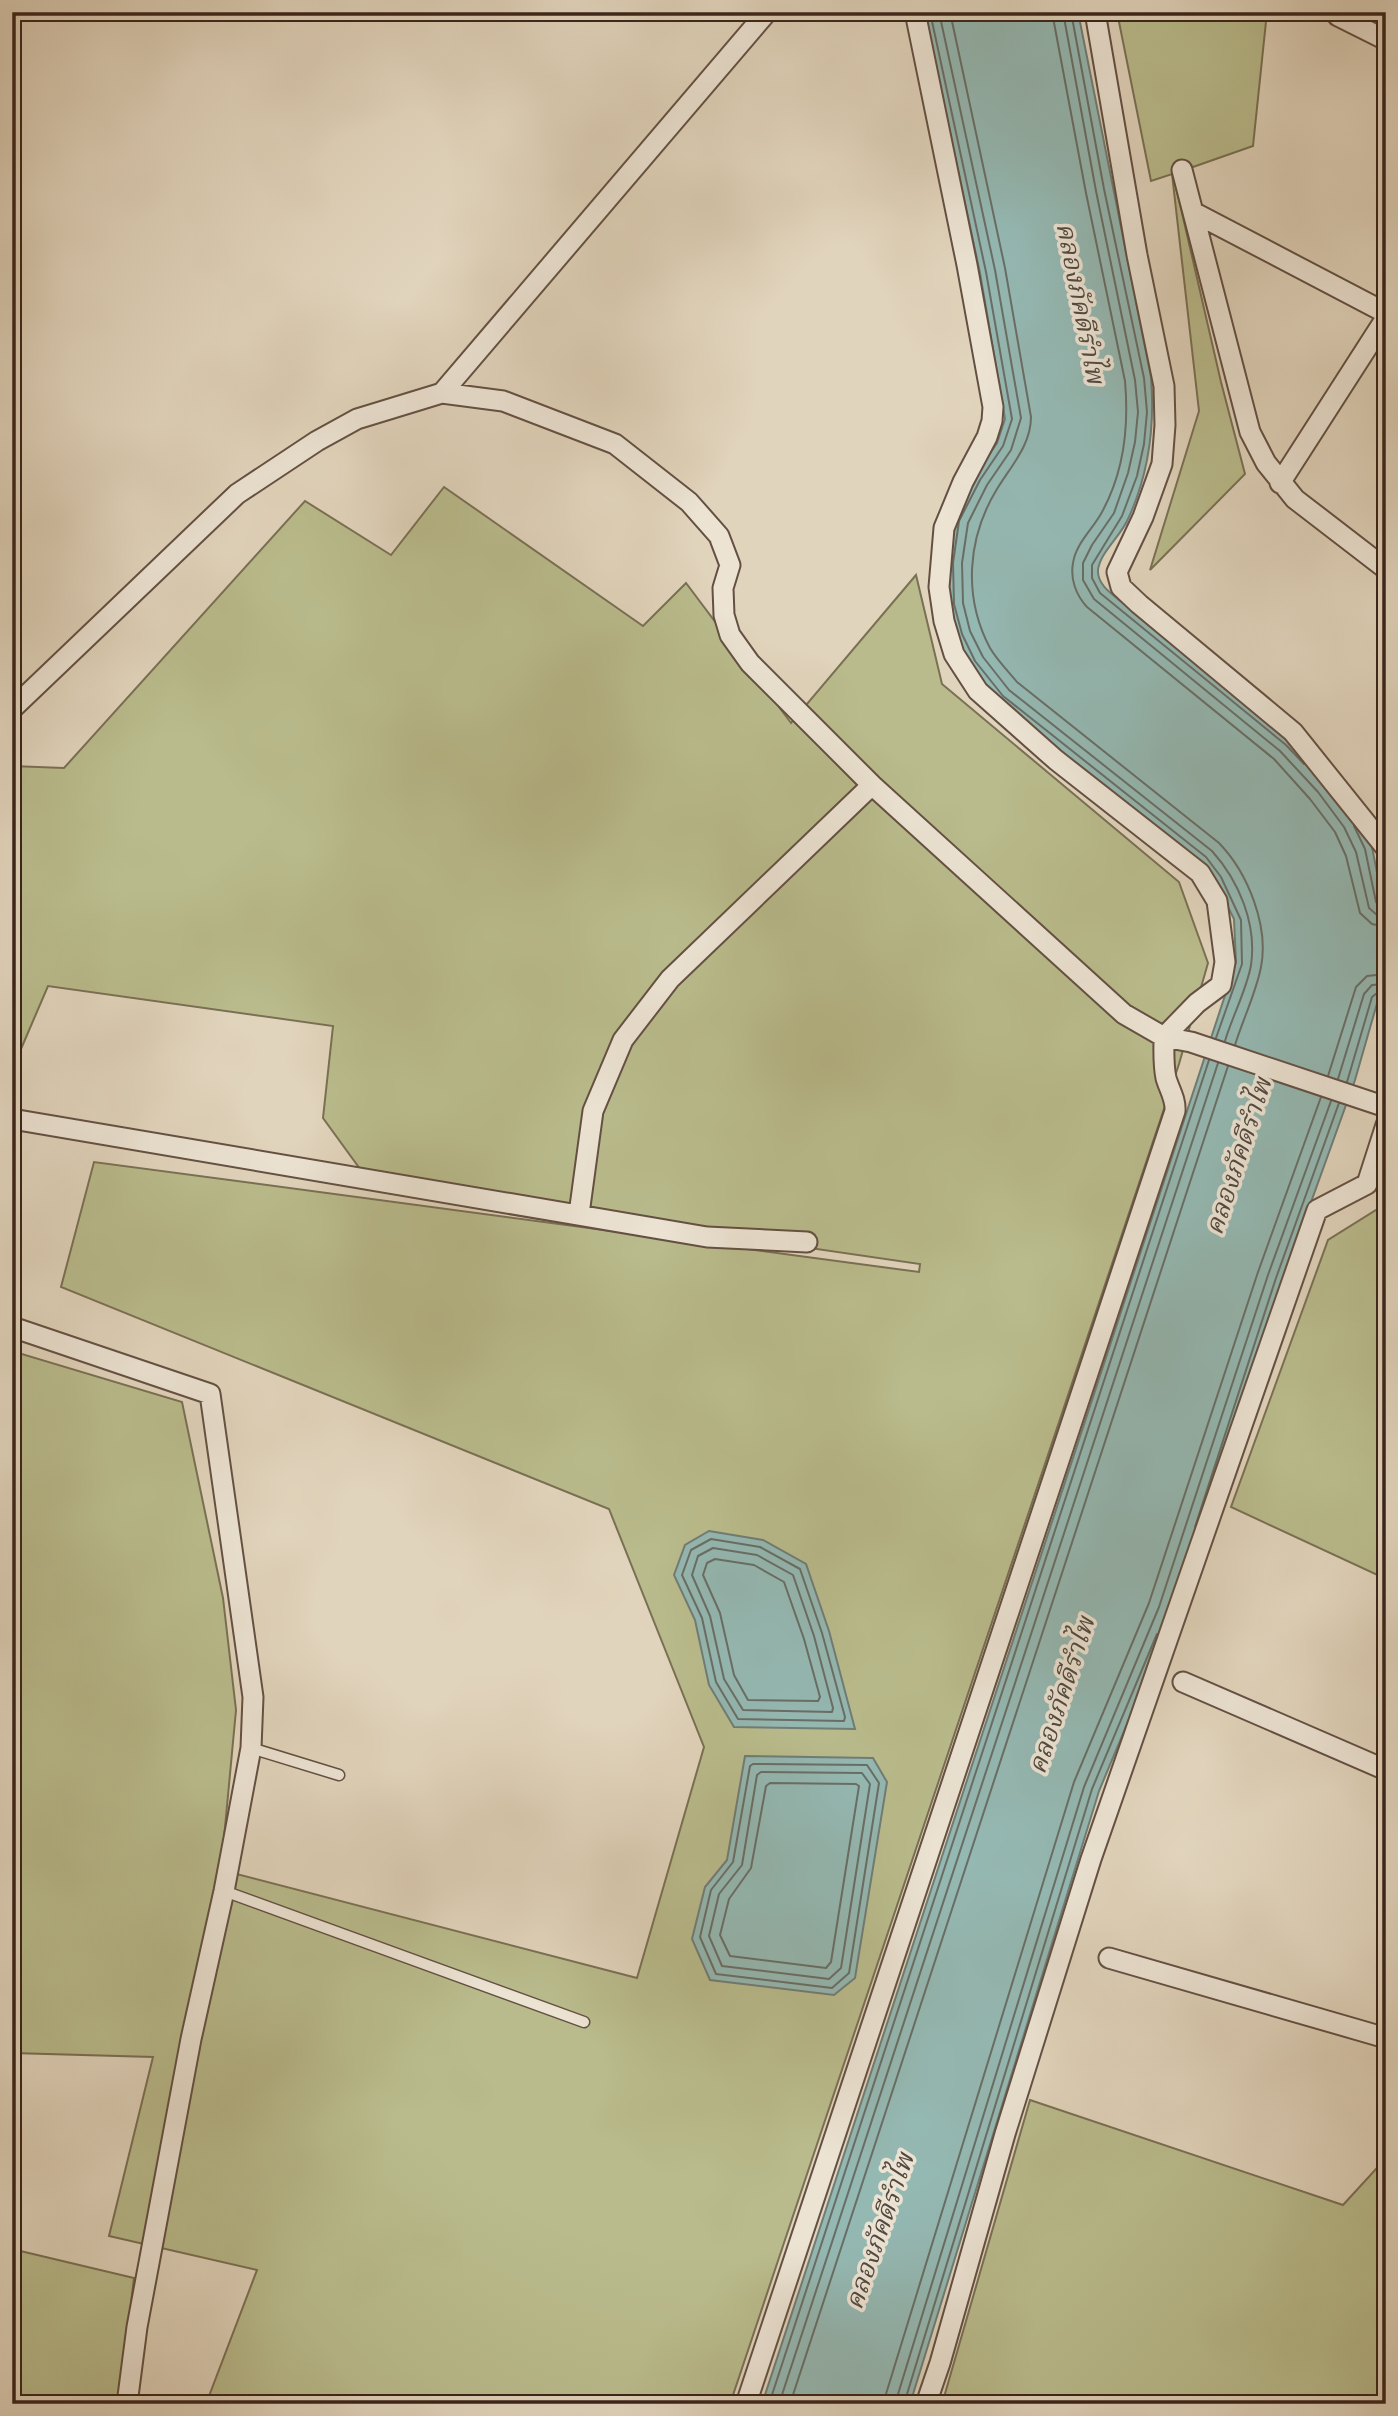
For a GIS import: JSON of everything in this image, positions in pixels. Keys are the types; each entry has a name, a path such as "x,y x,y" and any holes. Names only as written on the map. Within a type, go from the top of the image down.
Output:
{"street":[{"path":"442,394 767,12"},
{"path":"746,2404 1175,1111 1175,1101 1167,1081 1164,1062 1164,1037 1197,1003 1221,985 1225,961 1217,901 1200,873 1056,760 978,691 954,654 944,621 939,587 944,528 963,482 987,438 993,407 915,12"},
{"path":"1095,12 1137,255 1164,386 1162,464 1143,517 1117,572 1121,587 1293,732 1386,848"},
{"path":"1340,12 1338,16 1386,40"},
{"path":"1182,170 1250,432 1280,483 1294,499 1386,569"},
{"path":"1193,212 1386,316 1280,483"},
{"path":"12,709 237,494 317,442 357,419 442,394 503,401 615,444 689,502 719,536 730,565 723,589 724,615 730,635 750,663 872,785 1124,1014 1164,1037 1191,1042 1377,1105"},
{"path":"579,1214 593,1111 622,1040 670,979 872,785"},
{"path":"12,1119 708,1237 807,1241"},
{"path":"926,2404 1005,2134 1091,1859 1317,1210 1367,1184 1386,1125"},
{"path":"12,1327 210,1394 253,1698 251,1748 225,1891 191,2039 137,2327 127,2404"},
{"path":"1183,1682 1386,1770"},
{"path":"1109,1958 1386,2038"}],"lane":[{"path":"251,1748 339,1776"},
{"path":"225,1891 584,2022"}],"green space":[{"path":"1117,12 1267,12 1253,146 1173,174 1245,474 1150,570 1199,411 1172,174 1151,181"},
{"path":"444,487 643,626 686,583 791,723 916,575 942,684 1179,882 1208,963 1179,1064 730,2404 206,2404 257,2270 109,2236 153,2057 12,2053 12,1351 182,1402 223,1598 236,1710 221,1870 637,1978 704,1747 609,1509 61,1287 94,1162 919,1272 920,1264 371,1184 323,1118 333,1026 48,986 12,1070 12,766 64,768 305,501 391,555"},
{"path":"1386,1193 1386,1579 1231,1507 1328,1240 1379,1208"},
{"path":"1030,2100 1343,2205 1386,2158 1386,2404 942,2404"},
{"path":"12,2249 134,2278 119,2404 12,2404"}],"water":[{"name":"คลองภัคดีรำไพ","path":"924,12 1078,12 1151,377 1152,396 1149,450 1141,485 1125,525 1100,563 1098,575 1110,593 1291,740 1358,818 1372,847 1383,903 1386,926 1386,1000 1378,1000 1355,1080 1283,1280 1174,1612 1099,1791 910,2404 762,2404 1236,962 1234,919 1215,881 1133,810 998,701 969,665 955,636 947,605 953,518 974,477 997,443 1005,419 980,273"},
{"path":"709,1531 763,1540 806,1564 829,1631 855,1729 734,1727 709,1685 695,1620 674,1575 685,1545"},
{"path":"745,1756 873,1758 887,1782 855,1978 834,1995 710,1980 692,1939 705,1887 727,1860"}]}
